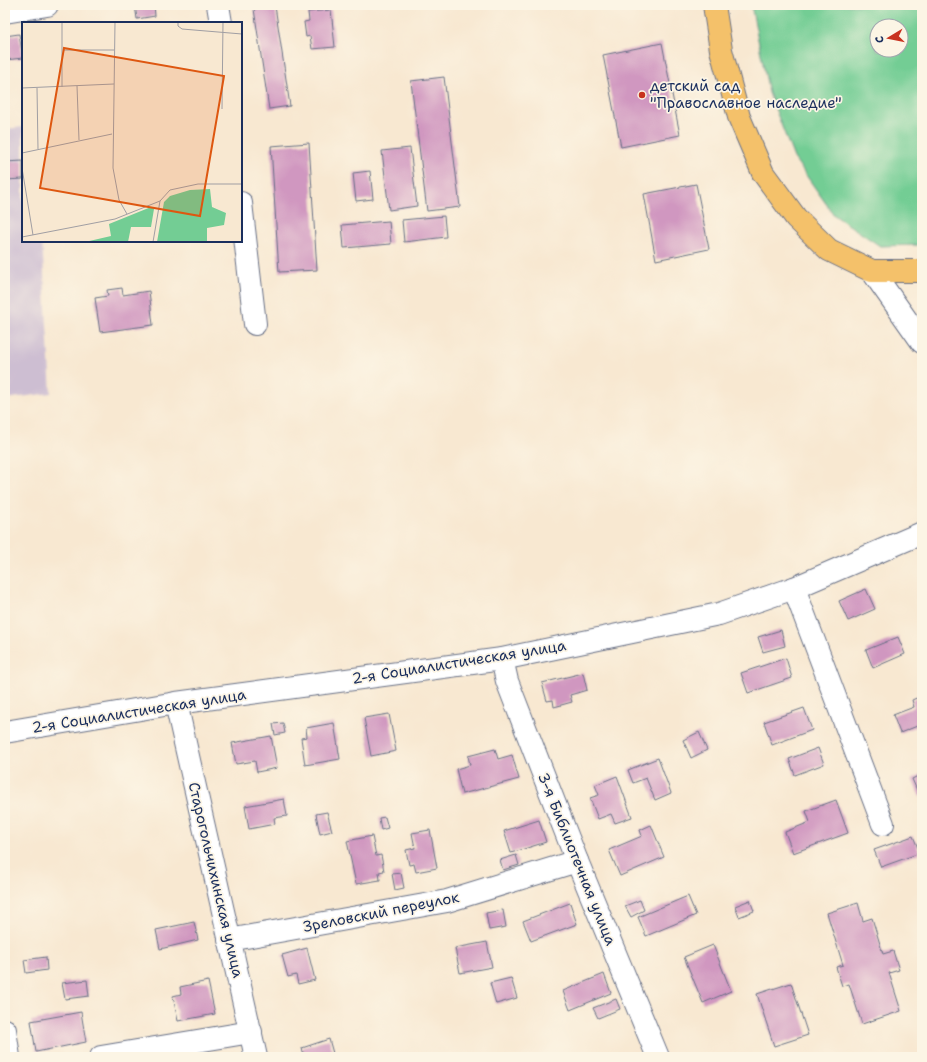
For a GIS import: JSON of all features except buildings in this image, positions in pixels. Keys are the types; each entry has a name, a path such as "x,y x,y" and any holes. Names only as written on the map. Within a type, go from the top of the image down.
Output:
{"main road":[{"path":"714,5 721,50 739,117 763,172 796,218 829,250 872,271 922,271"}],"street":[{"path":"5,12 47,5"},
{"path":"218,5 220,22"},
{"path":"242,212 255,324"},
{"path":"872,271 922,342"},
{"name":"2-я Социалистическая улица","path":"5,732 176,704 502,658 719,614 794,588 922,533"},
{"path":"794,588 884,824"},
{"name":"3-я Библиотечная улица","path":"502,658 507,681 577,861 658,1057"},
{"name":"Старогольчихинская улица","path":"176,704 256,1057"},
{"name":"Зреловский переулок","path":"229,940 447,902 577,861"},
{"path":"5,1030 9,1057"},
{"path":"101,1057 251,1032"}],"shaded area":[{"path":"22,127 22,242 42,242 51,393 5,399 5,129"}],"green space":[{"path":"751,5 922,5 922,245 880,246 834,215 794,158 769,93"}],"place":[{"name":"детский сад \"Православное наследие\"","path":"642,95"}]}
